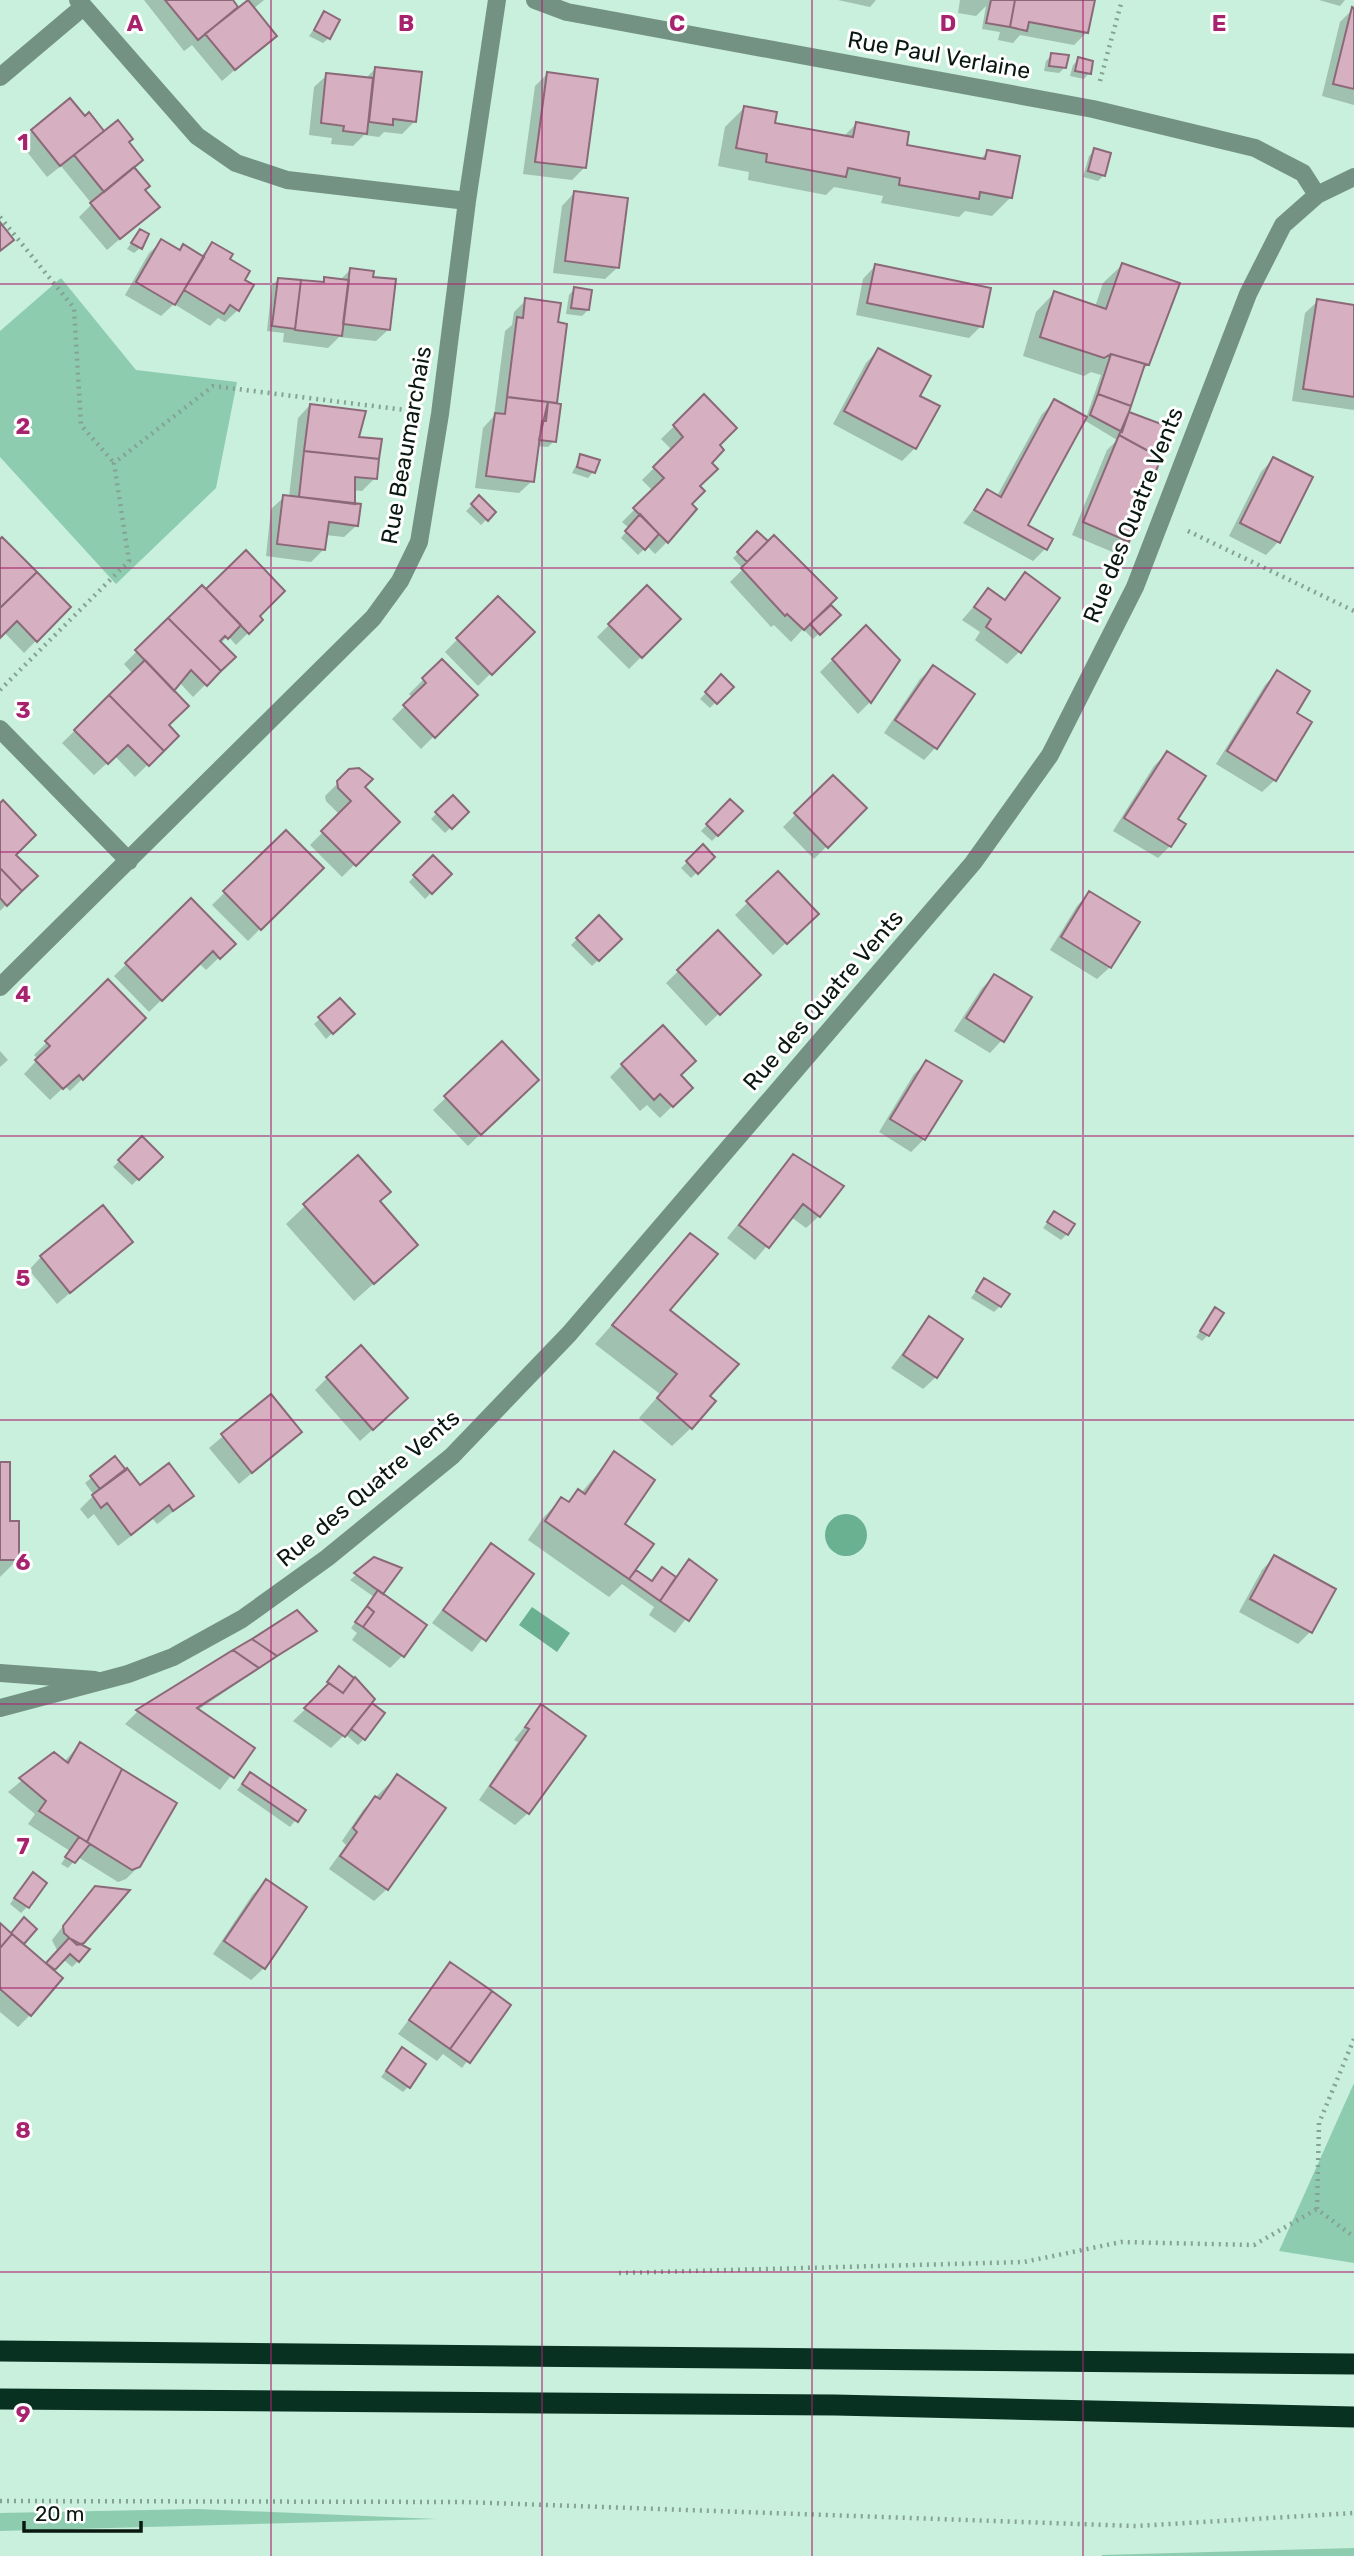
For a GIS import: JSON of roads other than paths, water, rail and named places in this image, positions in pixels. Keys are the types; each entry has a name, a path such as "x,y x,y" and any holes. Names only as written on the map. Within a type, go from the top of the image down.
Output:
{"highway":[{"path":"0,2351 1354,2364"},
{"path":"0,2399 822,2405 1354,2417"}],"street":[{"name":"Rue Beaumarchais","path":"0,987 373,618 400,581 419,542 440,414 467,201 497,0"},
{"name":"Rue Paul Verlaine","path":"534,0 566,12 1093,108 1255,148 1303,173 1317,195"},
{"path":"0,76 80,4 197,136 236,163 287,180 467,201"},
{"name":"Rue des Quatre Vents","path":"0,1708 109,1681 173,1657 230,1625 327,1559 452,1456 569,1334 973,863 1050,755 1135,587 1248,295 1283,225 1317,195 1354,177"},
{"path":"0,729 129,862"},
{"name":"Rue des Quatre Vents","path":"0,1673 109,1681"}]}
